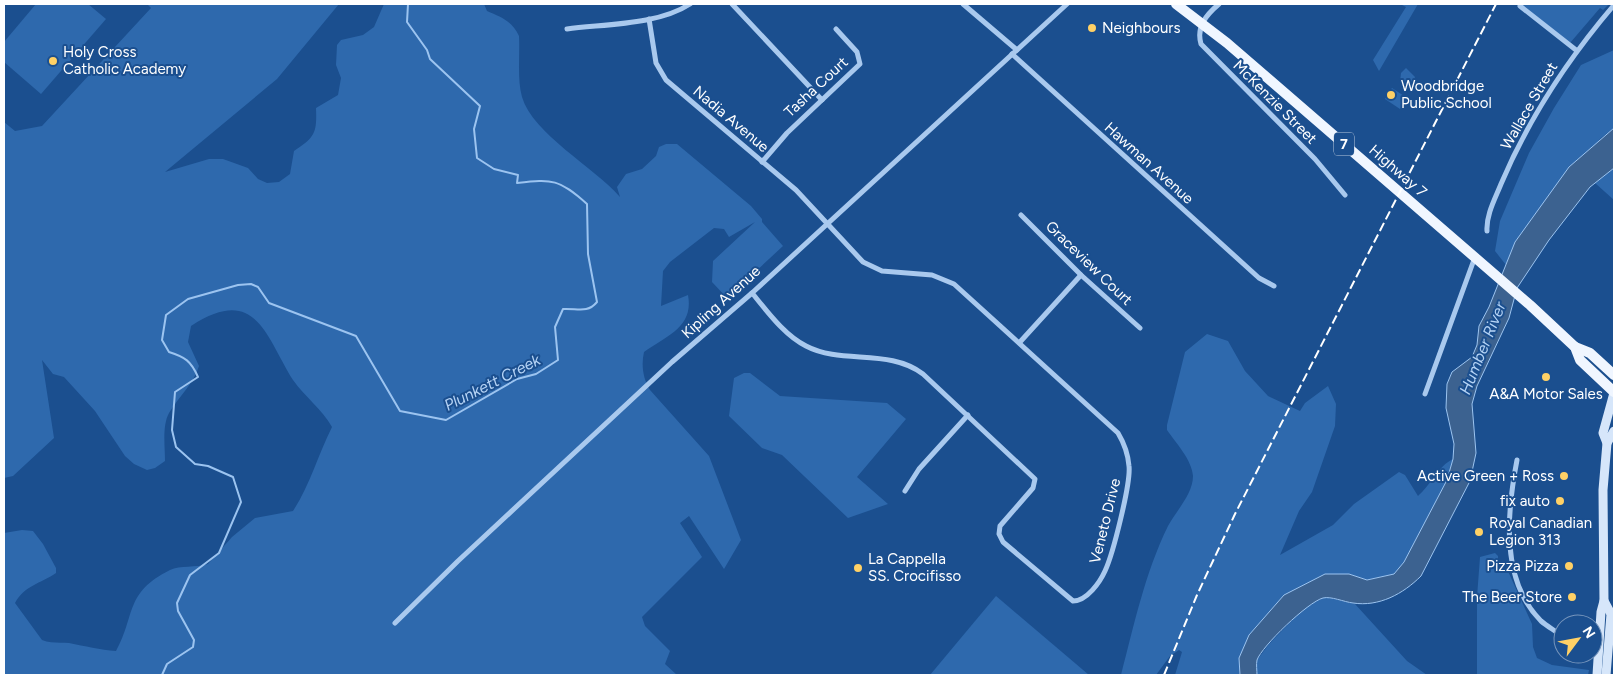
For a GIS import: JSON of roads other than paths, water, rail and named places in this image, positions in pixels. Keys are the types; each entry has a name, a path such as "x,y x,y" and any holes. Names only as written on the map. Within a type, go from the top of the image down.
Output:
{"main road":[{"name":"Highway 7","path":"1176,4 1203,23 1475,257 1575,347 1590,353 1614,375"},
{"name":"Highway 7","path":"1575,347 1580,360 1614,392"},
{"path":"1601,614 1604,601 1603,490 1606,443 1603,433 1614,392"},
{"path":"1606,443 1614,432"},
{"path":"1603,655 1606,675"}],"street":[{"path":"567,29 649,19 675,12 690,4"},
{"path":"732,4 822,100"},
{"path":"962,4 1016,50"},
{"name":"Kipling Avenue","path":"395,623 458,561 672,362 752,293 826,223 1067,4"},
{"path":"1203,23 1219,4"},
{"name":"Wallace Street","path":"1487,231 1489,216 1519,142 1576,50 1614,5"},
{"path":"1520,6 1576,50"},
{"name":"Nadia Avenue","path":"649,19 656,62 666,80 803,196 826,223"},
{"name":"McKenzie Street","path":"1203,23 1198,36 1205,50 1315,159 1345,195"},
{"name":"Tasha Court","path":"762,162 787,133 860,64 857,52 836,29"},
{"name":"Hawman Avenue","path":"1012,54 1258,278 1274,286"},
{"name":"Graceview Court","path":"1021,215 1081,276 1140,328"},
{"name":"Veneto Drive","path":"752,293 788,333 802,344 827,353 891,360 908,365 923,374 968,415 1035,478 1033,488 1000,526 1001,538 1069,599 1077,601 1084,598 1102,578 1108,565 1128,484 1128,458 1123,442 1112,426 1020,342 949,281 925,274 888,272 869,265 858,258 826,223"},
{"path":"1425,394 1475,257"},
{"path":"1020,342 1081,276"},
{"path":"906,492 919,469 968,415"},
{"path":"1517,460 1511,513 1510,545 1513,566 1530,608 1542,622 1553,630"}],"water":[{"name":"Humber River","path":"1614,128 1614,168 1590,187 1549,240 1517,288 1509,318 1477,386 1472,404 1476,453 1470,481 1421,576 1398,594 1381,601 1363,604 1334,598 1323,598 1316,601 1307,607 1267,645 1257,660 1257,675 1240,675 1239,658 1249,635 1284,595 1325,574 1349,574 1367,580 1394,574 1404,562 1447,480 1453,459 1454,444 1446,408 1447,384 1452,372 1472,357 1477,345 1479,326 1489,307 1515,242 1569,167"}],"waterway":[{"name":"Plunkett Creek","path":"162,675 167,664 193,647 194,640 178,611 177,603 190,575 219,553 241,502 233,477 208,466 195,464 176,447 172,430 175,392 198,377 190,363 169,352 162,340 166,315 188,299 238,285 251,284 258,287 269,303 356,336 400,411 446,420 517,379 536,374 558,360 555,327 563,309 582,310 593,306 597,302 588,254 587,204 562,185 548,181 517,183 518,175 494,169 477,158 474,129 480,106 430,59 427,50 407,22 408,4"}],"railway":[{"path":"1164,675 1197,595 1235,514 1496,4"}],"place":[{"name":"Neighbours","path":"1092,28"},
{"name":"Holy Cross Catholic Academy","path":"53,61"},
{"name":"Woodbridge Public School","path":"1391,95"},
{"name":"A&A Motor Sales","path":"1546,377"},
{"name":"Active Green + Ross","path":"1564,476"},
{"name":"fix auto","path":"1560,501"},
{"name":"Royal Canadian Legion 313","path":"1479,532"},
{"name":"Pizza Pizza","path":"1569,566"},
{"name":"La Cappella SS. Crocifisso","path":"858,568"},
{"name":"The Beer Store","path":"1572,597"}]}
